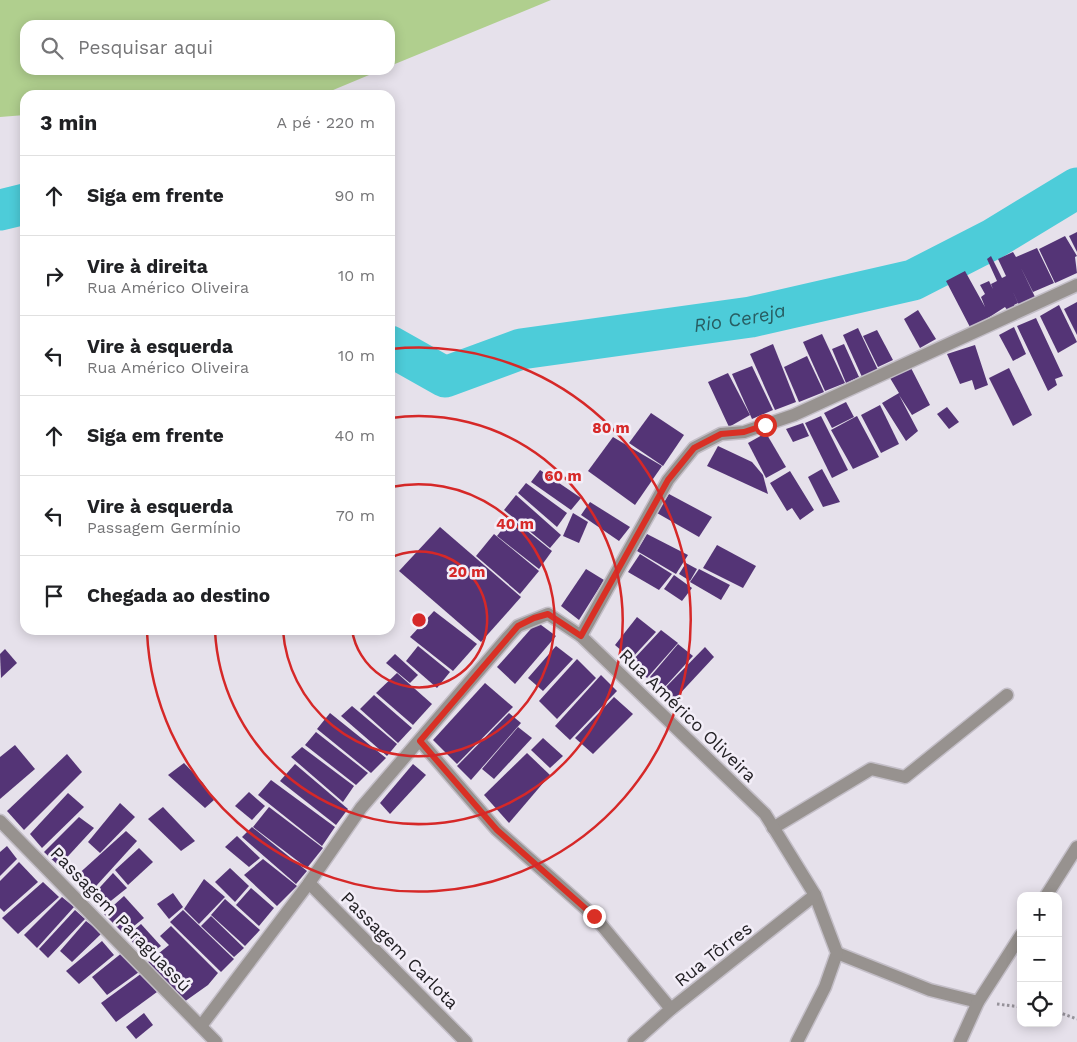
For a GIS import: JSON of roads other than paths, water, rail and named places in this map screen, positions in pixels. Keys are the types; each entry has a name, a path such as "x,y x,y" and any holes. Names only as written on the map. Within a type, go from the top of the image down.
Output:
{"street":[{"path":"581,636 668,480 694,448 721,434 744,432 794,414 1077,285"},
{"name":"Rua Américo Oliveira","path":"420,741 518,626 548,614 581,636 765,814 815,895 837,953"},
{"path":"773,828 871,769 905,777 1007,695"},
{"path":"201,1026 308,883 361,808 420,741 497,830 594,916 671,1009"},
{"name":"Passagem Paraguassú","path":"0,821 216,1042"},
{"path":"1049,892 1077,847"},
{"name":"Passagem Carlota","path":"308,883 466,1042"},
{"name":"Rua Tôrres","path":"634,1042 671,1009 815,895"},
{"path":"960,1042 978,1002 1020,937"},
{"path":"797,1042 825,986 837,953 930,990 978,1002"}],"waterway":[{"name":"Rio Cereja","path":"395,349 445,377 521,349 751,317 913,280 993,239 1077,188"},
{"name":"Rio Cereja","path":"0,210 20,205"}]}
